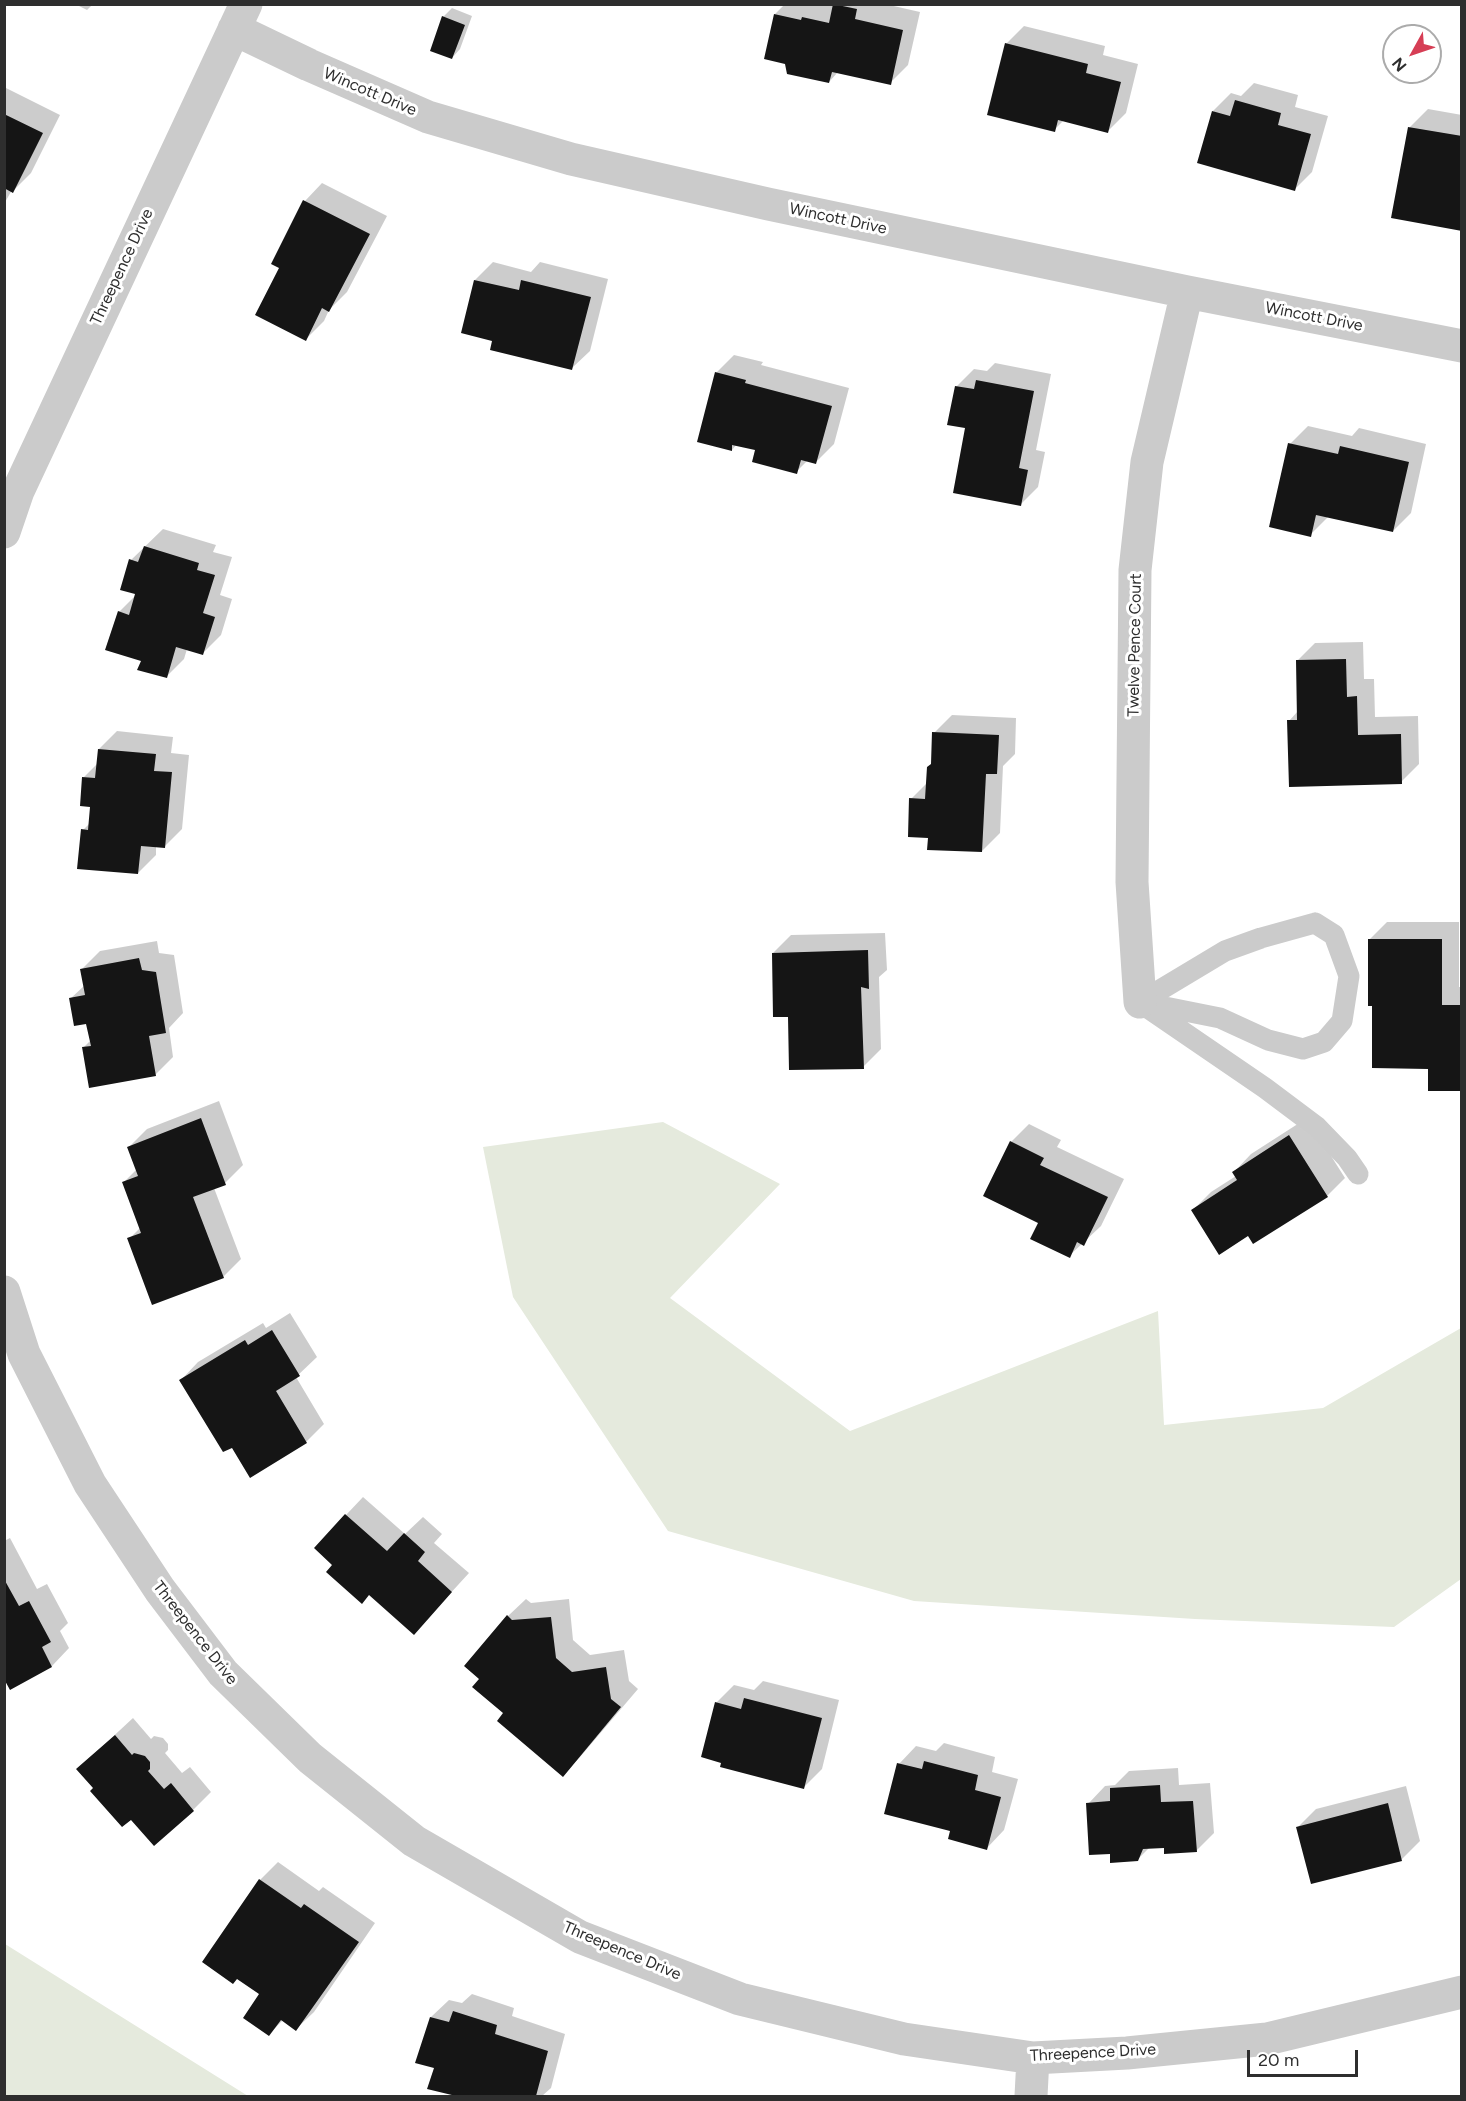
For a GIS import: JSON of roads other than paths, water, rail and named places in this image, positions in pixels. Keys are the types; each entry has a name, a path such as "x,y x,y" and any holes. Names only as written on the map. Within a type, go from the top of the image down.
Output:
{"street":[{"name":"Wincott Drive","path":"240,17 309,65 428,117 571,159 768,204 1187,292 1461,346"},
{"name":"Threepence Drive","path":"4,532 18,491 240,17"},
{"name":"Twelve Pence Court","path":"1140,1002 1132,882 1135,570 1147,462 1187,292"},
{"name":"Threepence Drive","path":"4,1292 24,1354 90,1484 160,1590 231,1681 310,1758 414,1842 580,1937 740,1999 904,2040 1033,2058 1127,2053 1267,2039 1461,1992"},
{"path":"1031,2097 1033,2058"}],"lane":[{"path":"1315,923 1334,934 1349,976 1342,1021 1324,1042 1303,1049 1268,1040 1220,1018 1140,1002 1226,951 1261,938 1315,923"},
{"path":"1140,1002 1317,1127 1347,1158 1358,1174"}]}
